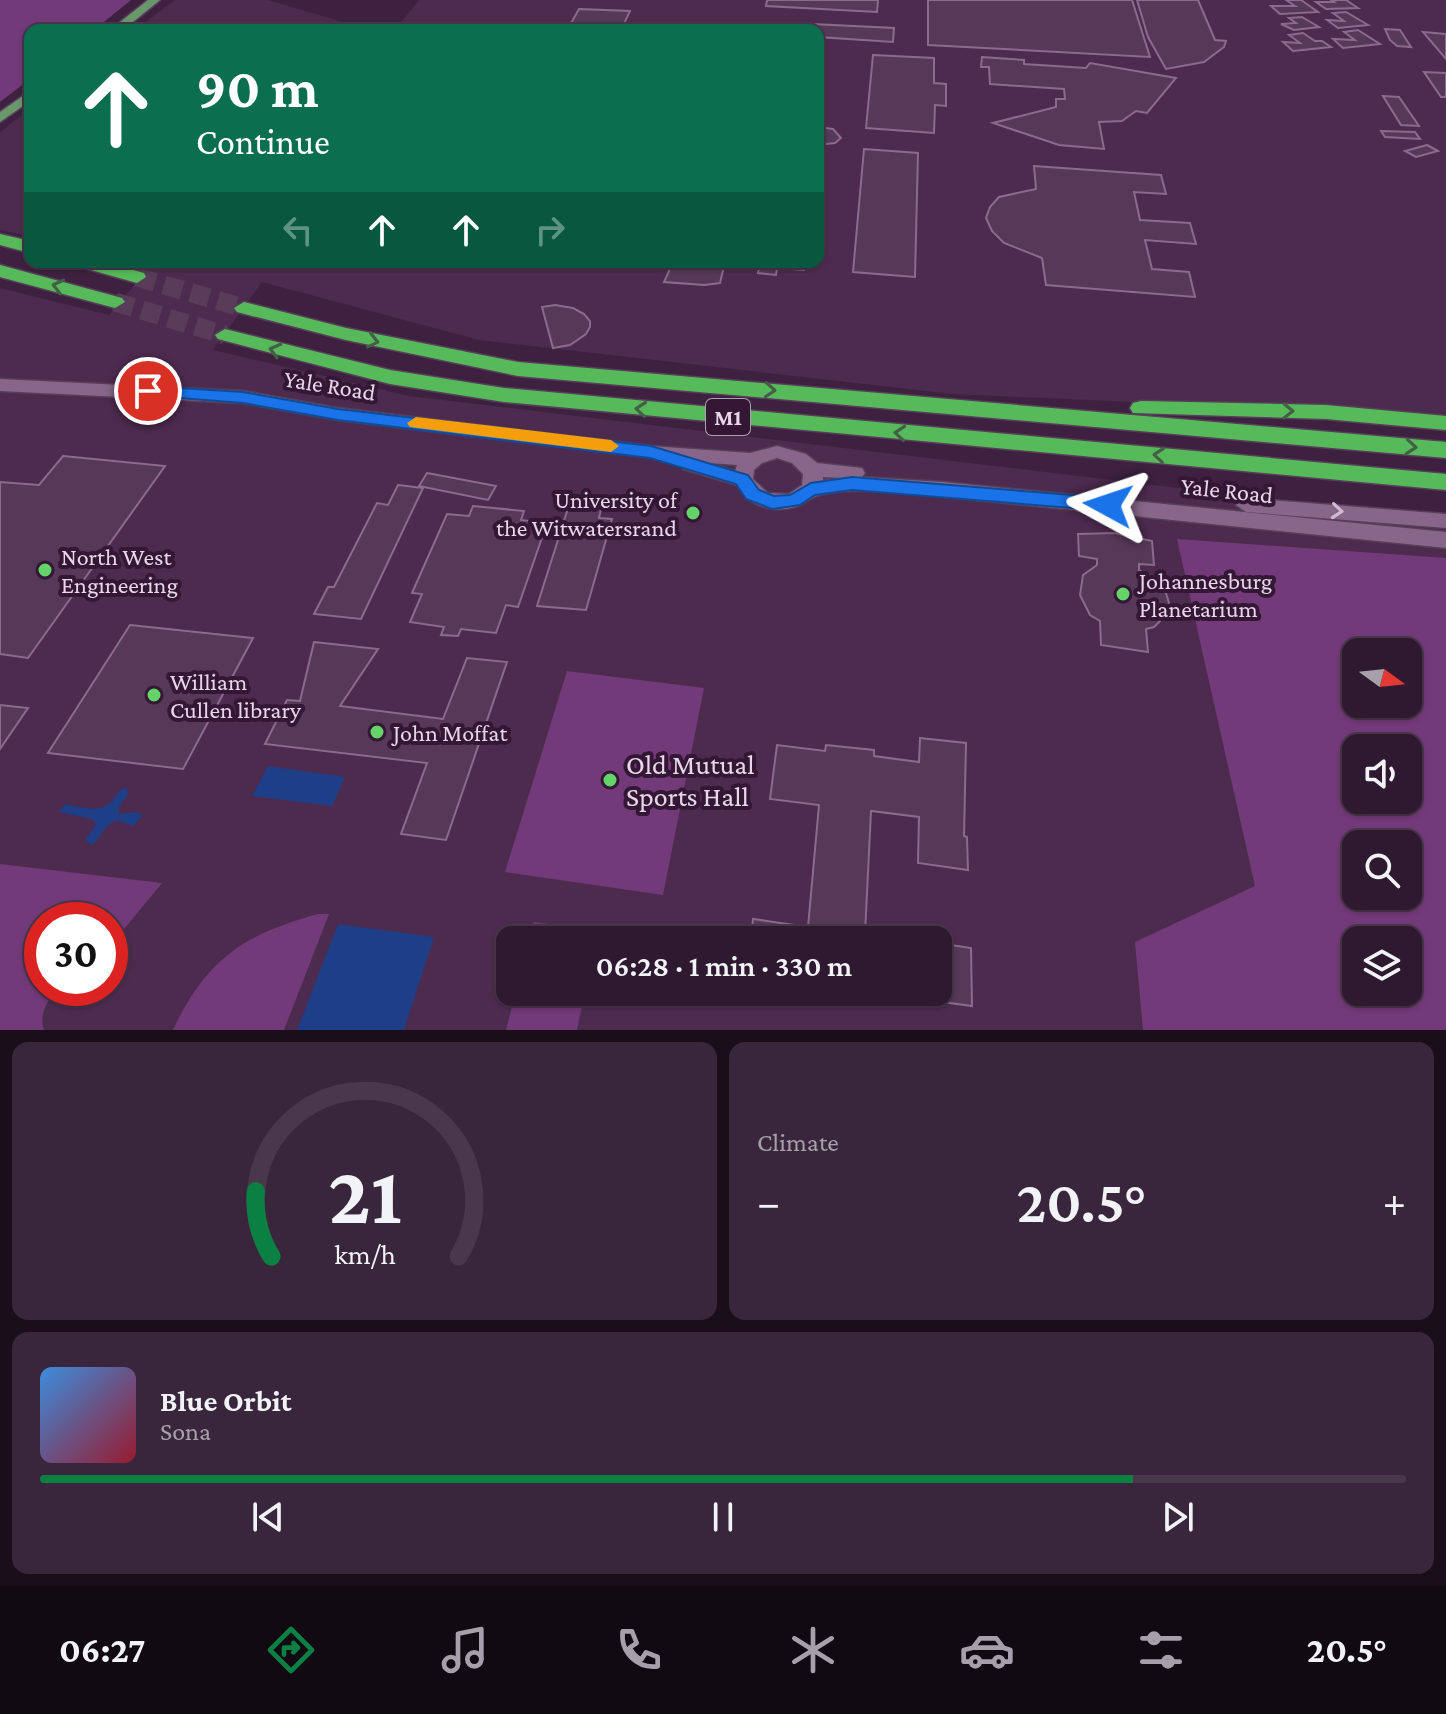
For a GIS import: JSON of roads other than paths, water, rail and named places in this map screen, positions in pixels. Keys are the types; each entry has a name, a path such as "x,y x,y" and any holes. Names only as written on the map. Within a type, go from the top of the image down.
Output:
{"highway":[{"path":"0,239 24,245"},
{"path":"105,268 137,277"},
{"path":"0,271 115,302"},
{"name":"M1","path":"244,308 407,348 518,369 1044,414 1122,407 1249,421"},
{"name":"M1","path":"225,335 390,377 504,395 1446,482"},
{"path":"1249,421 1326,412 1446,423"},
{"path":"1249,421 1446,450"}],"main road":[{"path":"124,24 155,0"},
{"path":"0,118 24,100"}],"street":[{"name":"Yale Road","path":"0,385 243,397 338,414 651,452 751,460"},
{"name":"Yale Road","path":"651,452 742,480"},
{"path":"763,454 792,455 811,479 794,501 772,502 752,495 742,480 751,460 763,454"},
{"name":"Yale Road","path":"811,479 1446,521"},
{"name":"Yale Road","path":"1107,500 1446,540"}],"water":[{"path":"268,766 345,777 332,806 252,796"},
{"path":"126,787 128,795 119,806 119,814 139,812 142,816 133,826 117,820 107,826 93,845 85,840 96,825 92,819 59,812 65,804 102,807"},
{"path":"338,924 434,937 404,1030 297,1030"}],"tunnel":[{"path":"137,277 244,308"},
{"path":"115,302 225,335"}],"place":[{"name":"University of the Witwatersrand","path":"693,513"},
{"name":"North West Engineering","path":"45,570"},
{"name":"Johannesburg Planetarium","path":"1123,594"},
{"name":"William Cullen library","path":"154,695"},
{"name":"John Moffat","path":"377,732"},
{"name":"Old Mutual Sports Hall","path":"610,780"}]}
